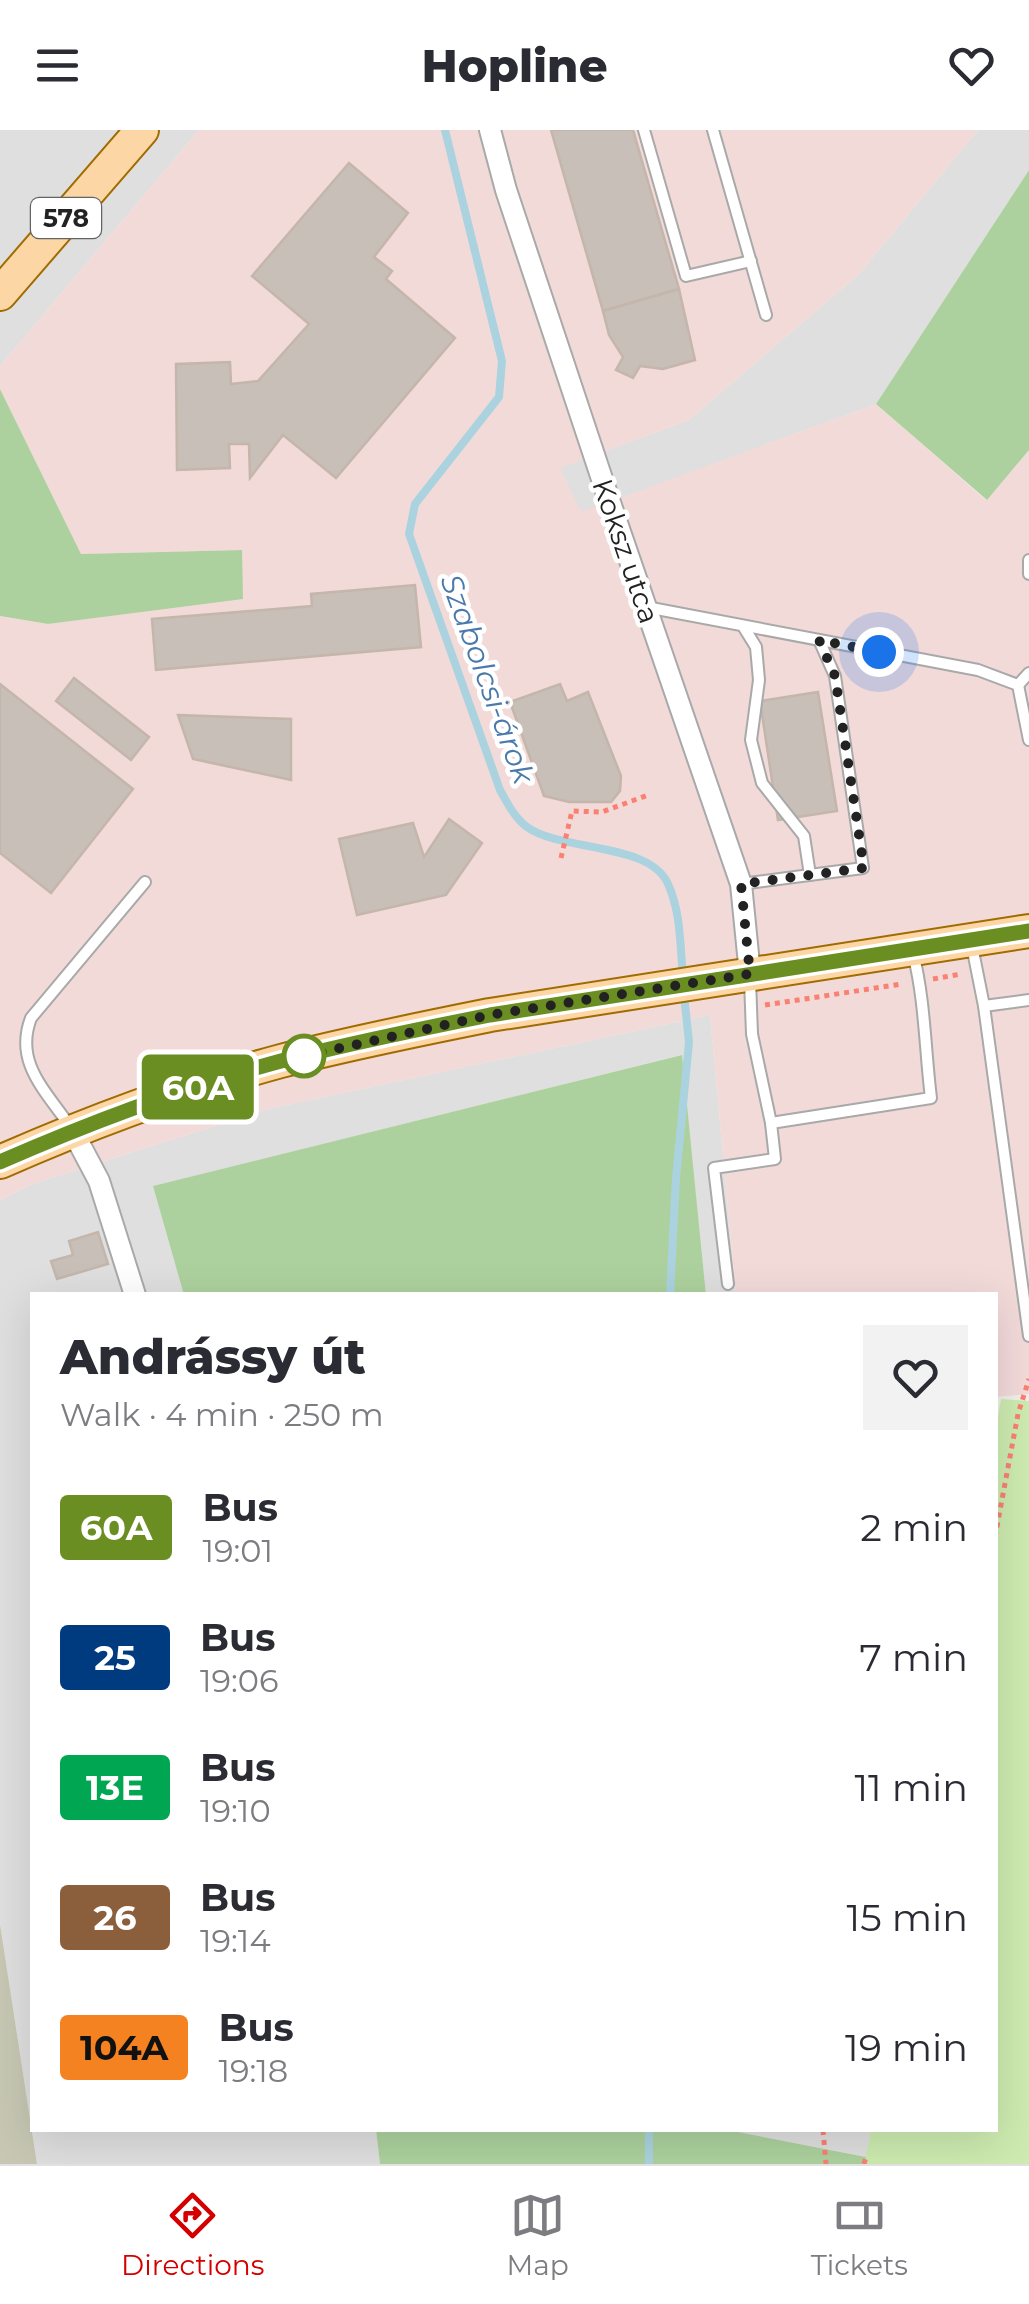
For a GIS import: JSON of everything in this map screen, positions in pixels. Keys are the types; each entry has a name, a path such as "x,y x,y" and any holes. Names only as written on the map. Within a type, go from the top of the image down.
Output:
{"main road":[{"name":"578","path":"0,294 142,130"},
{"path":"0,1162 135,1107 281,1061 490,1015 750,974 916,965 974,956 1029,931"}],"street":[{"name":"Koksz utca","path":"490,130 506,190 741,884 750,974"},
{"path":"72,1130 99,1181 134,1292"}],"lane":[{"path":"644,130 686,276 750,261"},
{"path":"713,130 766,314"},
{"path":"1029,560 1029,574"},
{"path":"645,607 978,670 1018,685"},
{"path":"743,626 756,647 759,680 750,740 762,783 804,836 810,875"},
{"path":"741,884 864,868 835,676 819,640"},
{"path":"1018,685 1029,673"},
{"path":"1018,685 1029,740"},
{"path":"72,1130 28,1065 23,1038 30,1018 145,882"},
{"path":"974,956 1029,1336"},
{"path":"772,1122 931,1098 916,965"},
{"path":"728,1284 714,1168 775,1159 772,1122 752,1034 750,974"},
{"path":"984,1006 1029,1000"}],"path":[{"path":"562,854 572,811 602,812 648,795"},
{"path":"752,1007 916,965 974,956"},
{"path":"998,1521 1018,1414 1029,1379"},
{"path":"822,2132 826,2164"}],"shaded area":[{"path":"0,130 199,130 0,366"},
{"path":"199,130 978,130 859,274 689,420 560,468 581,512 876,404 986,500 1029,450 1029,1394 998,1397 998,1292 736,1292 710,1015 268,1109 30,1185 0,1200 0,616 48,624 242,598 241,550 81,554 0,389 0,366"},
{"path":"978,130 1029,130 1029,170 876,404 581,513 559,468 689,420 859,274"},
{"path":"710,1015 736,1292 706,1292 681,1055 154,1186 183,1292 30,1292 30,2119 0,1924 0,1200 30,1185 268,1109"},
{"path":"0,1924 37,2164 0,2164"},
{"path":"32,2132 376,2132 380,2164 37,2164"},
{"path":"738,2132 871,2132 866,2157"}],"green space":[{"path":"1029,170 1029,450 987,500 876,404"},
{"path":"0,389 81,554 242,550 243,599 48,624 0,616"},
{"path":"682,1055 706,1292 183,1292 153,1186"},
{"path":"1001,1399 1029,1401 1029,2164 864,2164 871,2132 998,2132"},
{"path":"376,2132 738,2132 866,2157 864,2164 380,2164"}],"building":[{"path":"551,130 633,130 679,289 603,311"},
{"path":"349,163 408,213 374,257 392,271 386,279 455,338 336,478 283,435 250,478 249,444 229,444 230,468 177,470 176,364 230,362 231,384 258,381 309,324 252,276"},
{"path":"679,289 695,360 663,369 640,366 633,378 616,370 623,357 609,335 603,311"},
{"path":"415,585 421,647 156,670 152,619 312,606 311,594"},
{"path":"74,678 149,737 131,760 56,701"},
{"path":"0,684 133,789 51,893 0,853"},
{"path":"560,684 567,701 588,692 621,776 620,791 611,802 569,802 544,796 510,702"},
{"path":"818,692 837,811 778,820 760,701"},
{"path":"178,715 291,719 291,780 193,759"},
{"path":"449,819 482,843 446,895 357,915 339,839 413,823 424,857"},
{"path":"98,1232 108,1264 57,1279 51,1261 73,1255 69,1241"}],"waterway":[{"name":"Szabolcsi-árok","path":"445,130 502,361 499,397 415,504 409,534 508,805 527,827 542,835 625,854 658,871 668,884 675,906 683,977"},
{"name":"Szabolcsi-árok","path":"670,1292 689,1042 684,995"},
{"name":"Szabolcsi-árok","path":"649,2132 649,2164"}],"bus line":[{"name":"60A","path":"0,1162 135,1107 281,1061 407,1032 490,1015 1029,931"}],"route":[{"path":"304,1056 490,1015 750,974 741,884 864,868 835,676 819,640 879,652"}]}
